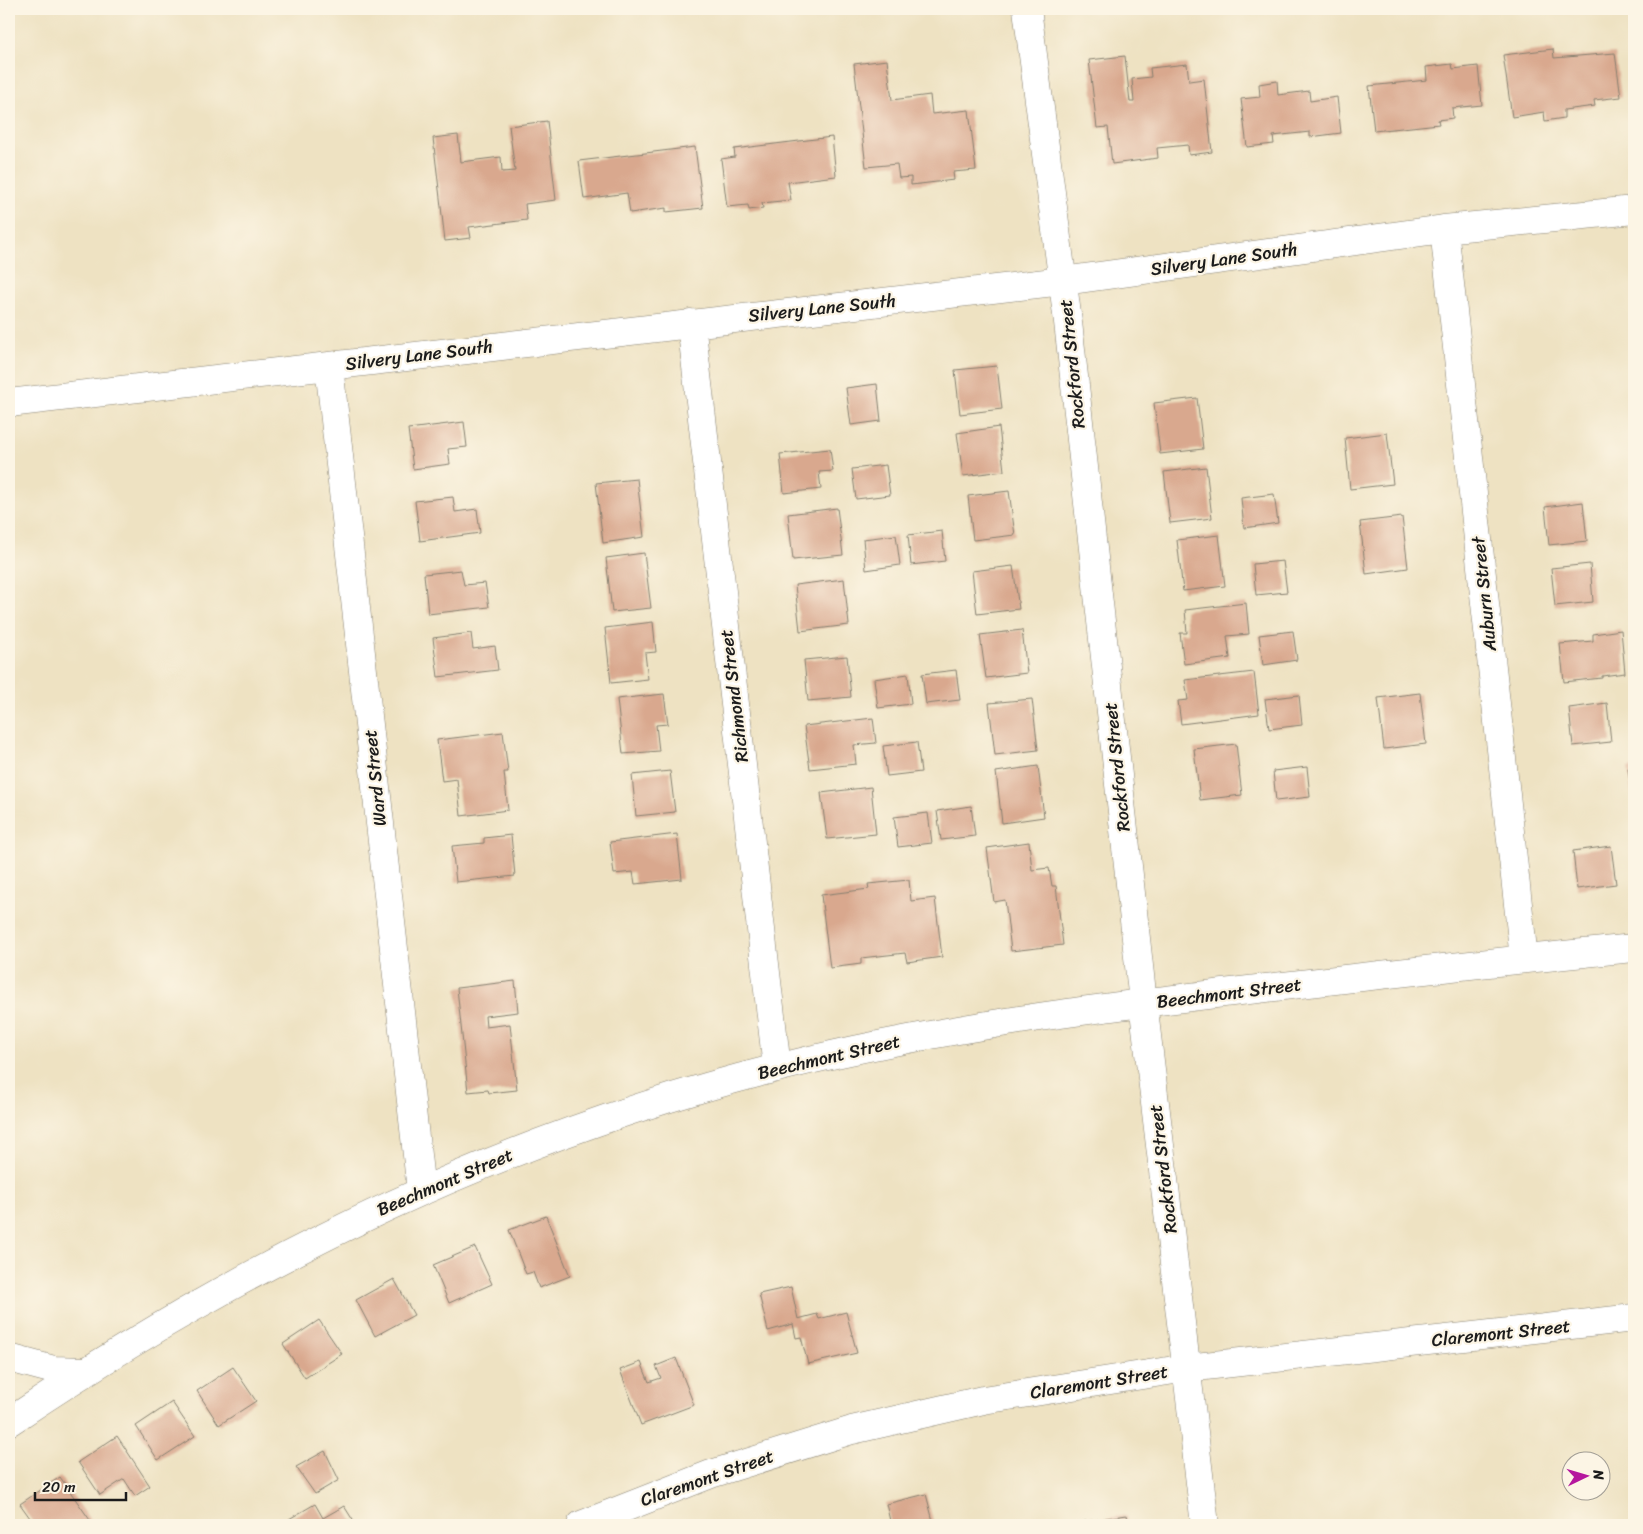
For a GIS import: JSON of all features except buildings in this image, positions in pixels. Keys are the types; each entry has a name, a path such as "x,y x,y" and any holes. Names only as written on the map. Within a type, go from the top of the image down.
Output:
{"street":[{"name":"Rockford Street","path":"1027,9 1063,281 1143,1002 1204,1525"},
{"name":"Silvery Lane South","path":"9,403 1063,281 1444,229 1634,210"},
{"name":"Auburn Street","path":"1444,229 1524,959"},
{"name":"Richmond Street","path":"691,323 777,1068"},
{"name":"Ward Street","path":"329,366 421,1191"},
{"name":"Beechmont Street","path":"9,1422 84,1371 180,1313 262,1268 421,1191 510,1154 676,1096 777,1068 874,1045 960,1029 1143,1002 1634,948"},
{"name":"Claremont Street","path":"581,1525 711,1474 852,1430 982,1400 1187,1368 1634,1318"},
{"path":"9,1358 54,1370 84,1371"}]}
